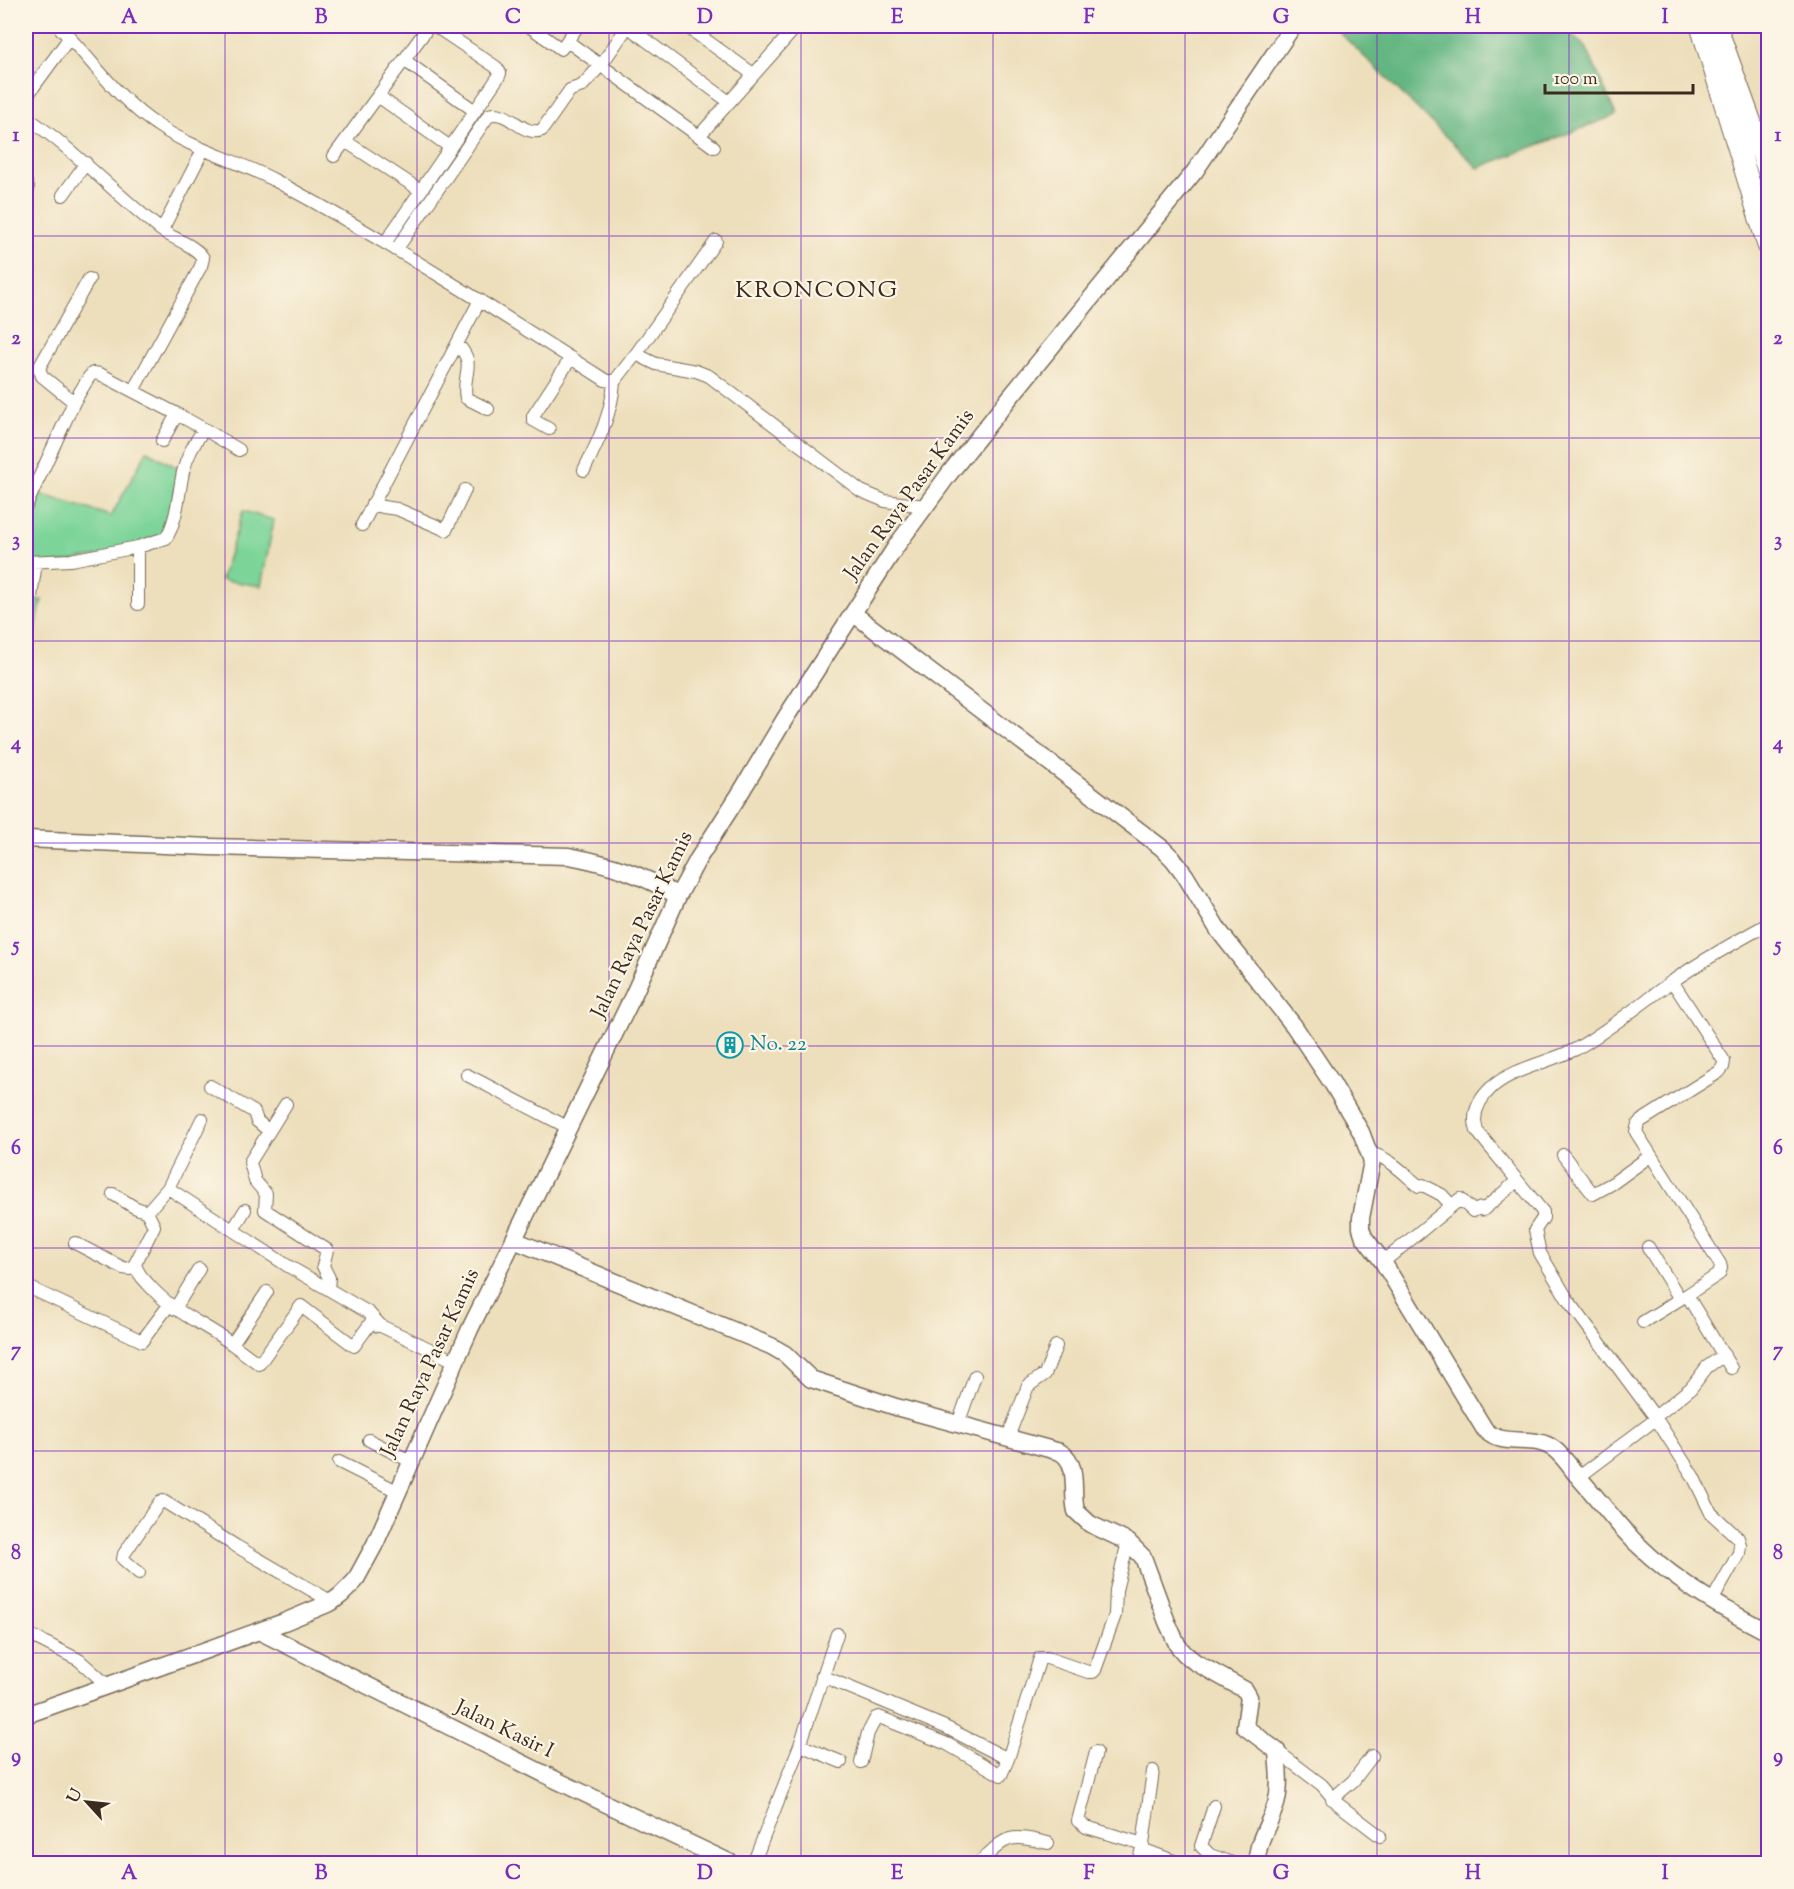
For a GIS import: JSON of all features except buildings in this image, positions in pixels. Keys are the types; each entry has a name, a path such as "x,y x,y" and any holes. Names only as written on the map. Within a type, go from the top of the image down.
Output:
{"highway":[{"path":"1701,26 1768,170"},
{"path":"1716,26 1753,135 1768,245"}],"street":[{"path":"58,26 101,74 156,125 203,150 273,179 480,300 605,380 614,382"},
{"path":"334,156 429,26"},
{"path":"385,243 500,73 496,67 435,26"},
{"path":"529,26 561,50 578,26"},
{"path":"396,250 489,115 494,113 501,115 530,131 540,132 570,90 582,86 601,65 627,26 728,101"},
{"path":"686,26 753,74"},
{"path":"699,136 797,26"},
{"name":"Jalan Raya Pasar Kamis","path":"26,1715 259,1631 332,1602 355,1581 375,1544 410,1461 514,1240 633,996 678,896 698,859 816,668 854,614 897,545 1015,391 1195,171 1293,26"},
{"path":"26,97 70,37"},
{"path":"567,41 714,147"},
{"path":"404,60 475,111"},
{"path":"378,96 450,147"},
{"path":"26,117 86,163 162,230 201,254 203,262 133,391"},
{"path":"345,141 420,190"},
{"path":"162,230 203,150"},
{"path":"63,195 86,163"},
{"path":"26,182 28,188 26,200"},
{"path":"584,470 607,418 614,393 614,382 716,241"},
{"path":"74,402 42,376 39,368 88,279"},
{"path":"362,525 480,300"},
{"path":"457,344 464,351 469,364 466,398 488,410"},
{"path":"636,354 656,364 696,371 709,376 861,491 885,501 925,506"},
{"path":"549,429 533,420 533,416 571,358"},
{"path":"26,506 74,402 89,377 95,373 177,414 239,450"},
{"path":"162,441 177,414"},
{"path":"31,597 31,562 71,560 163,540 170,532 186,461 191,448 204,429"},
{"path":"372,504 397,509 446,530 465,490"},
{"path":"138,547 138,604"},
{"path":"854,614 1162,848 1173,859 1219,931 1294,1026 1361,1132 1370,1153 1371,1172 1360,1218 1364,1237 1383,1262 1485,1430 1509,1442 1536,1442 1548,1445 1559,1454 1620,1527 1653,1559 1691,1589 1768,1632"},
{"path":"26,839 210,847 569,856 606,863 639,876 678,896"},
{"path":"1712,1601 1738,1553 1740,1542 1711,1513 1702,1491 1656,1418 1568,1300 1540,1253 1535,1235 1537,1225 1543,1218 1543,1212 1477,1131 1474,1124 1475,1112 1484,1096 1505,1078 1576,1048 1625,1016 1672,981 1768,924"},
{"path":"1643,1322 1719,1274 1721,1266 1636,1132 1639,1122 1719,1072 1724,1063 1672,981"},
{"path":"467,1075 569,1128"},
{"path":"210,1086 254,1112 257,1121 269,1131"},
{"path":"286,1104 250,1162 255,1181 266,1194 265,1210 327,1250 323,1266 329,1278 328,1289"},
{"path":"147,1212 168,1188 202,1119"},
{"path":"1370,1153 1381,1155 1419,1186 1423,1185 1442,1195 1450,1205"},
{"path":"1563,1155 1593,1194 1613,1183 1650,1156"},
{"path":"1383,1262 1450,1205 1460,1199 1473,1211 1481,1208 1483,1210 1517,1181"},
{"path":"168,1188 288,1266 369,1313 381,1326 456,1363"},
{"path":"75,1243 123,1268 130,1269 135,1264 154,1226 147,1212 113,1194"},
{"path":"233,1230 245,1210"},
{"path":"514,1240 771,1346 785,1354 811,1379 877,1401 1060,1452 1067,1456 1072,1466 1076,1511 1090,1524 1128,1542 1143,1557 1163,1613 1179,1646 1195,1662 1245,1690 1249,1697 1245,1726 1322,1785 1332,1799 1380,1836"},
{"path":"1648,1247 1731,1368"},
{"path":"135,1264 143,1279 172,1307 232,1344 259,1364 301,1306 354,1346 372,1321 379,1327 456,1363"},
{"path":"26,1286 142,1341 172,1307 199,1269"},
{"path":"232,1344 267,1292"},
{"path":"1008,1437 1028,1386 1045,1374 1056,1346"},
{"path":"1579,1477 1656,1418 1691,1388 1707,1367 1724,1355"},
{"path":"958,1424 975,1376"},
{"path":"369,1440 410,1461"},
{"path":"339,1462 397,1491"},
{"path":"140,1573 123,1559 124,1554 163,1500 332,1602"},
{"path":"861,1762 868,1733 876,1718 879,1717 947,1744 1001,1775 1040,1658 1047,1658 1088,1672 1095,1670 1115,1615 1116,1590 1128,1542"},
{"name":"Jalan Kasir I","path":"259,1631 558,1781 733,1863"},
{"path":"26,1633 79,1660 107,1685"},
{"path":"753,1863 800,1745 837,1634"},
{"path":"822,1676 945,1727 1008,1759"},
{"path":"800,1745 842,1762"},
{"path":"1257,1863 1262,1836 1276,1805 1277,1751"},
{"path":"1096,1752 1078,1821 1086,1827 1182,1863"},
{"path":"1332,1799 1353,1781 1372,1756"},
{"path":"1138,1863 1143,1847 1153,1770"},
{"path":"1214,1806 1201,1840 1201,1846 1209,1859 1235,1863"},
{"path":"978,1863 1005,1839 1011,1837 1048,1843"}],"green space":[{"path":"1333,26 1417,26 1419,28 1423,26 1560,26 1586,47 1616,115 1478,168"},
{"path":"147,451 178,468 169,539 103,555 33,568 27,600 42,600 33,639 26,636 26,501 30,491 111,516"},
{"path":"243,511 274,520 261,586 221,580"}],"place":[{"name":"No. 22","path":"730,1045"}],"district":[{"name":"KRONCONG","path":"817,291"}]}
